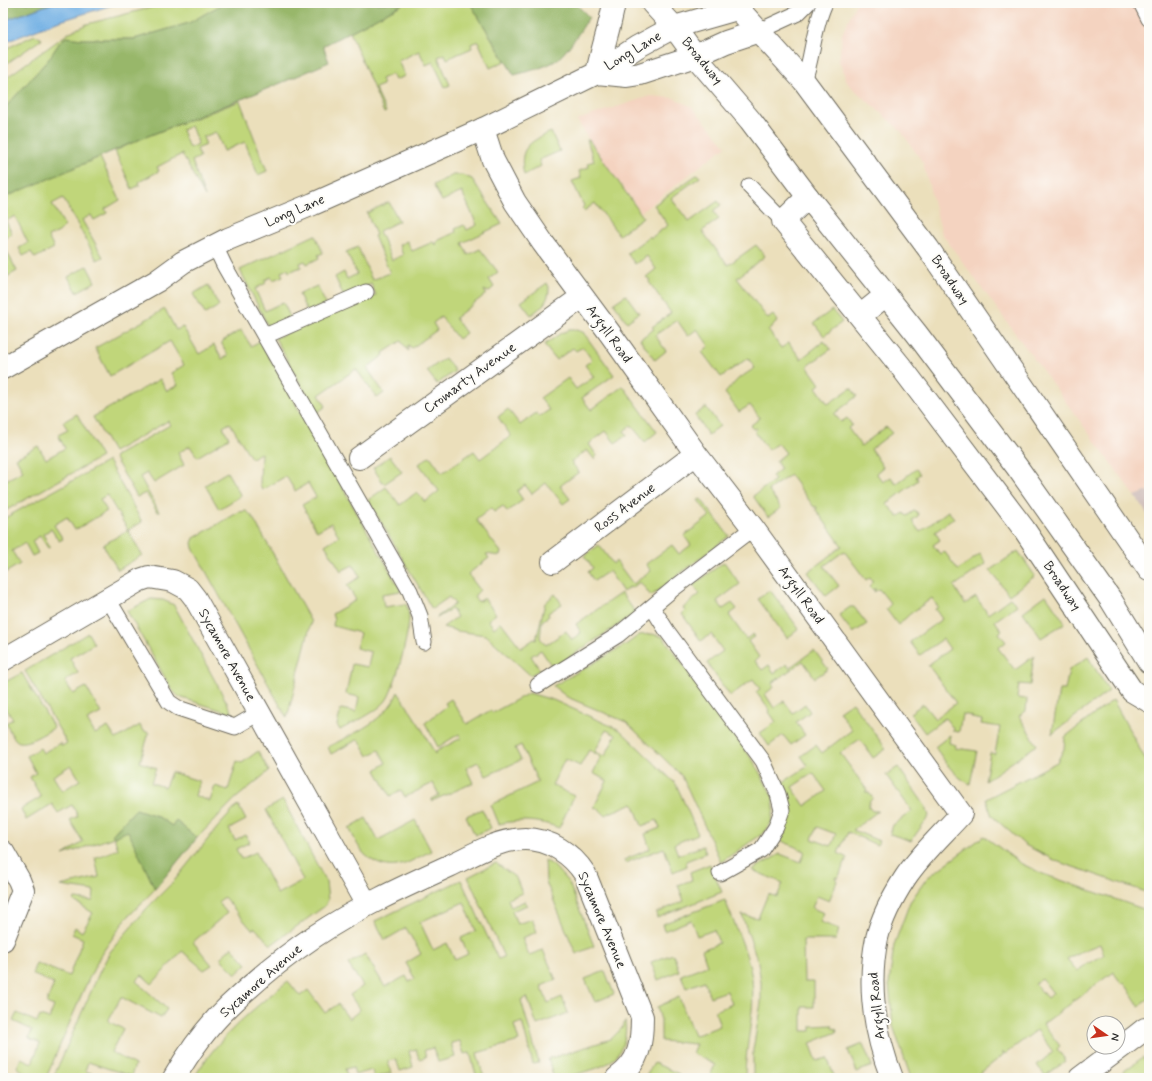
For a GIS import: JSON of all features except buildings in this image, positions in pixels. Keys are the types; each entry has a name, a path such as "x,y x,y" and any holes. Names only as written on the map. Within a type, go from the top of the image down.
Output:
{"main road":[{"path":"597,73 614,3"},
{"name":"Broadway","path":"652,3 674,27 695,56 750,120 1017,467 1111,600 1149,662"},
{"name":"Long Lane","path":"3,368 157,281 183,262 228,238 314,204 483,129 597,73 637,47 674,27 740,5"},
{"name":"Broadway","path":"740,5 759,31 804,81 928,248 1149,570"},
{"name":"Long Lane","path":"597,73 628,76 640,74 695,56 726,42 759,31"},
{"name":"Argyll Road","path":"483,129 493,160 515,202 696,454 752,528 961,814 931,845 906,876 890,905 877,937 873,964 874,1008 876,1026 882,1051 892,1078"},
{"path":"783,221 808,197"},
{"name":"Broadway","path":"783,221 913,382 1024,530 1132,691 1149,701"},
{"path":"860,316 886,295"},
{"name":"Cromarty Avenue","path":"359,458 582,297"},
{"name":"Ross Avenue","path":"553,562 696,454"},
{"name":"Sycamore Avenue","path":"3,660 140,580 149,577 173,581 188,589 195,598 367,906"},
{"name":"Sycamore Avenue","path":"174,1078 185,1058 203,1034 229,1006 287,956 316,935 367,906 498,844 515,840 537,840 554,846 571,857 585,874 642,1017 642,1037 636,1057 629,1069 617,1078"},
{"path":"3,852 23,890 3,940"},
{"path":"1080,1078 1145,1028"}],"lane":[{"path":"759,31 798,13 808,3"},
{"path":"804,81 809,68 813,39 825,3"},
{"path":"1141,3 1149,19"},
{"path":"749,186 783,221"},
{"path":"215,246 224,265 410,591 420,616 424,642"},
{"path":"265,336 366,292"},
{"path":"538,685 618,635 673,589 752,528"},
{"path":"108,599 169,702 178,708 235,727 259,713"},
{"path":"652,608 667,631 763,761 778,794 782,810 776,827 761,850 720,873"}],"shaded area":[{"path":"856,3 1149,3 1149,491 1135,496 942,234 923,163 901,131 848,84 839,61 842,34"},
{"path":"650,96 674,98 692,107 726,146 641,212 589,140 577,120"},
{"path":"1149,491 1149,517 1135,496"}],"green space":[{"path":"3,3 53,3 3,21"},
{"path":"169,3 224,3 189,23 134,39 82,39 66,37 60,42 48,60 3,110 3,80 70,32 87,24"},
{"path":"224,3 405,3 323,46 329,62 260,92 143,138 3,198 3,110 48,60 60,42 66,37 82,39 134,39 189,23"},
{"path":"405,3 470,3 505,61 490,68 478,41 471,44 472,48 447,59 445,54 438,57 450,85 445,87 433,62 426,65 419,51 398,61 405,76 395,80 392,74 381,79 383,85 375,88 386,112 384,113 350,32"},
{"path":"470,3 575,3 589,17 579,33 558,59 543,67 514,75"},
{"path":"35,35 42,39 3,66 3,50"},
{"path":"240,101 267,171 258,175 245,142 224,151 216,132 203,137 206,145 197,149 200,157 192,161 205,197 182,154 157,167 159,171 139,182 140,185 132,189 115,151 143,138","holes":["191,126 198,144 189,148 182,130"]},
{"path":"551,132 560,151 539,160 541,166 524,175 523,158 527,147 537,139"},
{"path":"587,140 589,140 643,217 619,235 595,203 584,211 582,208 584,206 572,181 581,178 579,171 589,167 588,163 594,161"},
{"path":"100,157 120,200 105,209 107,213 94,220 91,215 82,220 103,257 97,260 63,198 52,204 65,226 59,232 48,237 54,248 35,258 31,252 23,256 19,248 28,243 15,216 6,221 12,234 3,239 3,198"},
{"path":"698,174 700,177 671,198 689,222 718,201 721,205 713,211 719,219 702,231 728,265 756,245 765,256 737,278 768,319 773,315 778,321 768,330 781,348 789,343 801,359 824,341 831,349 807,366 820,384 816,387 828,404 851,388 857,396 834,414 841,422 847,418 852,425 848,428 861,446 886,427 892,433 871,449 883,467 876,473 883,482 891,477 896,484 916,469 920,474 916,477 918,480 887,504 898,517 904,513 907,516 915,510 919,515 912,521 920,532 948,511 954,518 935,532 940,540 933,545 940,554 944,551 958,570 980,554 986,564 954,586 965,604 976,597 988,614 1010,598 1017,605 995,621 1002,631 999,633 1006,642 998,648 1015,670 1034,656 1030,685 1019,684 1017,698 1027,699 1026,711 1019,716 1037,745 985,781 990,753 995,754 1000,727 981,724 982,720 962,714 959,732 953,731 953,728 945,718 925,733 910,713 923,704 935,719 956,703 928,665 950,649 943,639 920,655 910,642 942,619 935,609 938,607 932,598 898,625 886,609 891,604 879,589 874,592 875,588 873,590 869,586 873,582 870,577 866,580 844,551 824,566 839,586 826,596 808,572 842,546 816,510 817,507 814,507 790,475 768,490 781,508 768,517 753,496 775,480 772,476 781,469 776,461 786,453 778,443 768,450 755,432 757,428 753,429 750,426 760,418 750,405 739,412 725,393 738,379 755,368 748,358 721,377 702,352 709,346 697,329 688,336 677,320 655,335 666,351 655,360 640,339 654,329 652,327 671,313 649,282 650,278 648,279 646,277 656,269 647,256 635,264 627,253 668,225 654,205"},
{"path":"453,175 462,175 472,179 502,224 462,243 468,255 480,249 498,272 489,279 494,287 488,292 484,290 486,294 455,318 466,333 458,339 441,317 433,323 437,330 412,348 408,345 408,351 401,341 383,353 384,355 367,368 384,393 377,398 356,369 319,395 326,406 317,413 275,338 376,295 371,284 344,297 335,277 344,272 347,279 357,274 346,252 358,247 372,280 390,273 374,236 376,235 367,213 389,202 399,221 379,231 392,260 403,255 399,245 407,241 412,251 433,242 436,245 437,241 456,232 455,229 464,225 467,230 477,225 462,192 442,201 433,185"},
{"path":"315,235 323,253 318,255 319,258 307,264 305,261 300,263 301,267 289,272 288,269 281,272 283,276 273,280 271,277 265,280 266,283 255,289 265,311 283,302 291,319 269,328 240,270"},
{"path":"3,244 17,271 3,279"},
{"path":"87,266 95,282 77,292 68,277"},
{"path":"547,283 549,287 548,297 542,307 531,315 521,302"},
{"path":"208,285 219,306 205,314 193,294"},
{"path":"317,286 326,304 307,312 299,294"},
{"path":"626,295 639,313 627,322 614,303"},
{"path":"165,309 176,330 183,327 199,354 214,345 222,359 228,356 221,342 241,330 251,346 260,341 401,591 382,594 384,607 406,604 409,617 400,662 389,696 385,702 364,718 340,730 337,725 341,709 356,712 359,697 346,694 352,664 368,667 371,652 356,648 360,633 333,626 334,620 332,614 356,600 347,585 360,577 353,565 341,571 325,545 339,536 331,523 317,531 302,505 316,497 308,483 295,491 286,476 262,490 260,485 261,453 251,458 230,423 223,427 229,438 197,457 190,446 178,453 184,465 154,483 147,473 140,477 159,512 157,512 146,493 137,497 114,457 170,425 168,421 113,452 93,417 160,379 167,391 178,385 171,373 184,365 170,341 110,376 95,348"},
{"path":"832,310 842,322 824,336 814,323"},
{"path":"569,330 583,332 614,375 582,398 591,410 623,386 657,432 645,442 631,425 624,431 627,435 615,443 606,431 589,444 597,456 594,459 587,450 571,462 579,472 560,486 570,499 563,504 546,483 532,494 525,485 517,491 523,500 507,512 503,506 494,512 491,508 476,520 501,552 500,556 486,554 489,558 468,574 480,590 474,597 477,601 484,598 496,614 488,620 494,628 501,622 521,648 534,639 536,640 545,603 555,594 562,604 548,613 549,616 542,621 540,638 546,645 566,631 572,640 581,633 576,624 621,593 636,613 553,668 541,650 531,656 540,670 530,675 486,635 457,631 443,627 457,617 452,609 437,617 455,604 449,597 432,609 368,500 386,487 400,505 417,492 425,502 439,491 419,464 430,456 442,473 474,451 480,459 511,436 498,417 508,409 520,425 536,413 539,417 549,410 540,398 568,378 576,389 594,377 585,365 592,360 583,347 576,351 573,348 556,360 544,345 561,333"},
{"path":"445,358 455,371 437,384 427,371"},
{"path":"706,407 720,426 708,435 695,415"},
{"path":"77,414 101,457 3,512 3,475 6,480 23,471 16,458 38,446 46,459 65,448 58,435 68,430 63,422"},
{"path":"390,456 402,472 384,484 373,468"},
{"path":"108,461 142,522 128,530 107,495 100,499 107,511 75,530 67,517 54,525 63,539 59,541 51,529 43,534 50,547 48,548 40,536 32,541 38,553 32,556 25,543 12,551 20,564 3,574 3,519"},
{"path":"227,472 241,496 219,509 205,485"},
{"path":"701,499 729,536 651,596 640,582 631,588 629,587 623,592 609,571 594,581 588,572 593,568 584,556 599,545 613,564 616,561 633,584 651,571 646,564 672,545 679,554 691,545 684,536 710,516 698,500"},
{"path":"246,511 252,516 311,622 287,718 193,548 192,543 194,538 239,512"},
{"path":"128,530 142,555 118,570 103,545"},
{"path":"1018,551 1035,576 1009,595 990,570"},
{"path":"724,562 740,584 717,601 723,609 732,603 737,609 729,615 746,639 753,634 755,636 748,641 759,657 755,661 762,670 769,665 774,673 787,664 789,668 814,650 828,669 815,678 803,661 772,683 774,687 765,694 774,708 784,701 793,713 805,704 810,712 796,722 805,735 791,745 783,735 769,746 760,733 776,722 756,692 760,689 753,679 730,696 707,663 723,651 711,634 701,641 682,614 685,611 683,608 700,594 693,585"},
{"path":"770,590 799,629 787,638 758,599"},
{"path":"1046,595 1065,623 1041,638 1023,612"},
{"path":"151,599 163,600 174,605 233,714 179,697 172,690 127,611"},
{"path":"850,607 854,607 867,624 853,633 839,615"},
{"path":"88,633 94,644 70,658 78,673 65,681 73,694 86,687 101,713 87,720 95,734 108,727 116,739 140,725 142,730 149,733 140,762 156,768 151,783 165,787 171,772 199,781 195,796 210,801 215,786 228,790 237,761 242,763 258,751 269,771 235,799 197,838 176,821 172,826 157,816 136,809 112,835 114,837 63,855 83,842 70,820 78,816 72,805 58,813 52,804 26,820 21,809 41,797 30,777 36,773 27,756 40,748 43,753 60,743 62,746 67,743 25,671","holes":["71,765 80,780 62,791 53,776"]},
{"path":"652,634 663,637 754,762 773,797 774,808 771,823 765,832 721,862 682,776 626,722 567,697 553,686 627,644 639,635"},
{"path":"1088,657 1109,691 1052,734 1059,690 1065,690 1069,670"},
{"path":"22,673 54,728 29,741 19,742 11,734 6,723 13,719 3,704 3,683"},
{"path":"398,692 422,729 435,754 437,751 461,738 459,734 438,747 425,723 447,706 445,703 451,699 467,724 491,710 492,713 529,693 553,700 620,730 676,784 698,834 674,844 678,855 703,846 706,853 686,861 687,866 673,872 664,848 625,863 624,860 650,849 645,834 660,828 657,820 642,826 633,803 605,815 599,809 594,807 607,781 593,773 601,757 589,750 580,766 565,759 552,785 574,796 559,828 544,823 530,821 515,821 499,824 491,805 538,782 521,745 515,748 521,760 486,776 478,762 466,768 473,783 432,801 432,799 439,795 433,783 405,797 401,790 390,796 376,770 386,763 379,750 368,756 359,739 331,754 328,747 368,725 386,711","holes":["606,730 616,735 605,756 595,752"]},
{"path":"1113,700 1149,766 1149,893 1056,861 1025,845 992,816 986,799 1057,762 1064,749 1065,737"},
{"path":"852,702 886,749 873,758 860,739 840,753 867,790 865,792 868,792 873,798 868,806 872,811 878,811 853,830 879,841 877,845 848,832 838,853 847,858 838,878 835,877 837,881 829,901 817,896 812,908 824,913 820,922 839,929 836,940 803,940 804,982 814,982 814,1007 802,1007 802,1031 811,1031 811,1026 832,1025 833,1029 836,1028 837,1032 810,1043 817,1061 827,1058 835,1078 753,1078 753,1050 761,1003 761,982 758,962 742,915 758,918 768,894 777,897 783,883 752,870 780,854 801,862 805,851 779,839 786,817 785,798 782,783 808,766 801,756 816,745 822,753 852,730 839,711","holes":["813,773 826,791 805,806 792,787","817,827 836,834 831,846 812,839"]},
{"path":"950,735 949,743 956,745 955,748 977,751 970,784 954,772 935,747"},
{"path":"898,767 926,807 929,816 911,841 890,834 893,825 912,811 886,775"},
{"path":"283,800 326,882 328,900 325,906 271,945 255,928 252,930 224,897 218,902 227,913 193,942 212,965 204,970 182,951 152,984 142,975 136,981 167,1009 161,1018 121,997 108,1021 123,1029 111,1052 135,1065 131,1076 88,1062 85,1071 100,1076 99,1078 53,1078 100,971 110,952 147,908 174,881 217,828 238,805 246,820 229,829 235,840 245,835 250,842 236,849 241,859 256,852 277,894 303,880 266,810"},
{"path":"136,809 157,816 172,826 176,821 197,838 155,889 128,831 114,837 112,835"},
{"path":"482,809 491,828 475,835 466,816"},
{"path":"366,818 378,840 415,820 431,851 410,862 397,866 383,865 375,862 362,852 349,828"},
{"path":"128,830 155,889 125,920 100,956 84,989 46,1078 32,1078 17,1067 21,1058 32,1063 40,1043 29,1038 32,1030 13,1021 17,1013 37,1022 40,1016 49,1019 54,1006 46,1003 54,984 32,974 36,963 69,976 83,939 72,934 75,927 82,932 93,913 74,901 75,899 93,901 94,891 60,886 99,877 95,857 118,849 114,837"},
{"path":"984,836 1020,863 1043,874 1149,911 1149,999 1139,1006 1124,982 1122,984 1113,972 1075,1000 1072,1000 1073,1002 1043,1024 1060,1046 1057,1049 1066,1061 1045,1076 1037,1065 1053,1052 1037,1030 1005,1054 1003,1052 1003,1055 974,1078 911,1078 893,1026 889,984 894,945 910,902 927,878","holes":["1100,944 1104,955 1077,971 1067,959","1042,979 1053,993 1047,998 1035,984"]},
{"path":"545,860 554,866 569,883 594,946 576,954 546,882"},
{"path":"496,863 516,878 522,893 508,899 511,907 525,901 527,905 512,911 517,924 532,919 537,932 522,938 529,955 543,950 556,980 541,986 548,1003 562,997 568,1013 537,1025 527,997 521,1000 539,1063 533,1064 522,1022 514,1025 519,1041 477,1053 484,1078 477,1078 470,1053 464,1054 460,1041 451,1043 455,1057 438,1062 433,1048 424,1050 426,1057 419,1059 416,1049 409,1051 413,1067 400,1071 396,1059 388,1061 391,1073 374,1078 372,1070 355,1075 353,1067 345,1069 348,1078 194,1078 213,1050 236,1025 288,981 300,996 308,990 325,1013 338,1004 349,1019 360,1010 350,995 363,986 348,964 365,954 385,987 406,976 409,982 415,979 406,963 421,954 406,928 385,940 375,921 461,880 498,959 504,957 468,877","holes":["464,902 476,931 461,938 468,954 455,960 447,943 433,950 420,922"]},
{"path":"710,864 722,892 657,918 656,913 684,901 678,885 692,880 690,872"},
{"path":"725,900 744,948 752,978 753,1003 745,1066 745,1078 709,1078 715,1065 692,1053 696,1044 661,1041 661,1020 657,1007 679,997 694,1036 720,1026 715,1011 732,1004 727,991 710,997 704,981 686,988 681,975 707,965 702,950 719,943 714,930 697,936 691,920 664,931 662,924"},
{"path":"232,947 247,964 236,974 220,958"},
{"path":"673,954 679,971 658,980 651,962"},
{"path":"605,971 614,994 595,1002 585,979"},
{"path":"625,1021 626,1028 624,1041 614,1059 595,1069 569,1076 554,1078 548,1059 611,1039 622,1028"},
{"path":"863,1044 872,1066 857,1072 848,1050"},
{"path":"1143,1057 1149,1066 1149,1073 1142,1078 1115,1078"},
{"path":"654,1063 679,1074 677,1078 645,1078"}],"water":[{"path":"53,3 119,3 57,22 3,43 3,21"}]}
